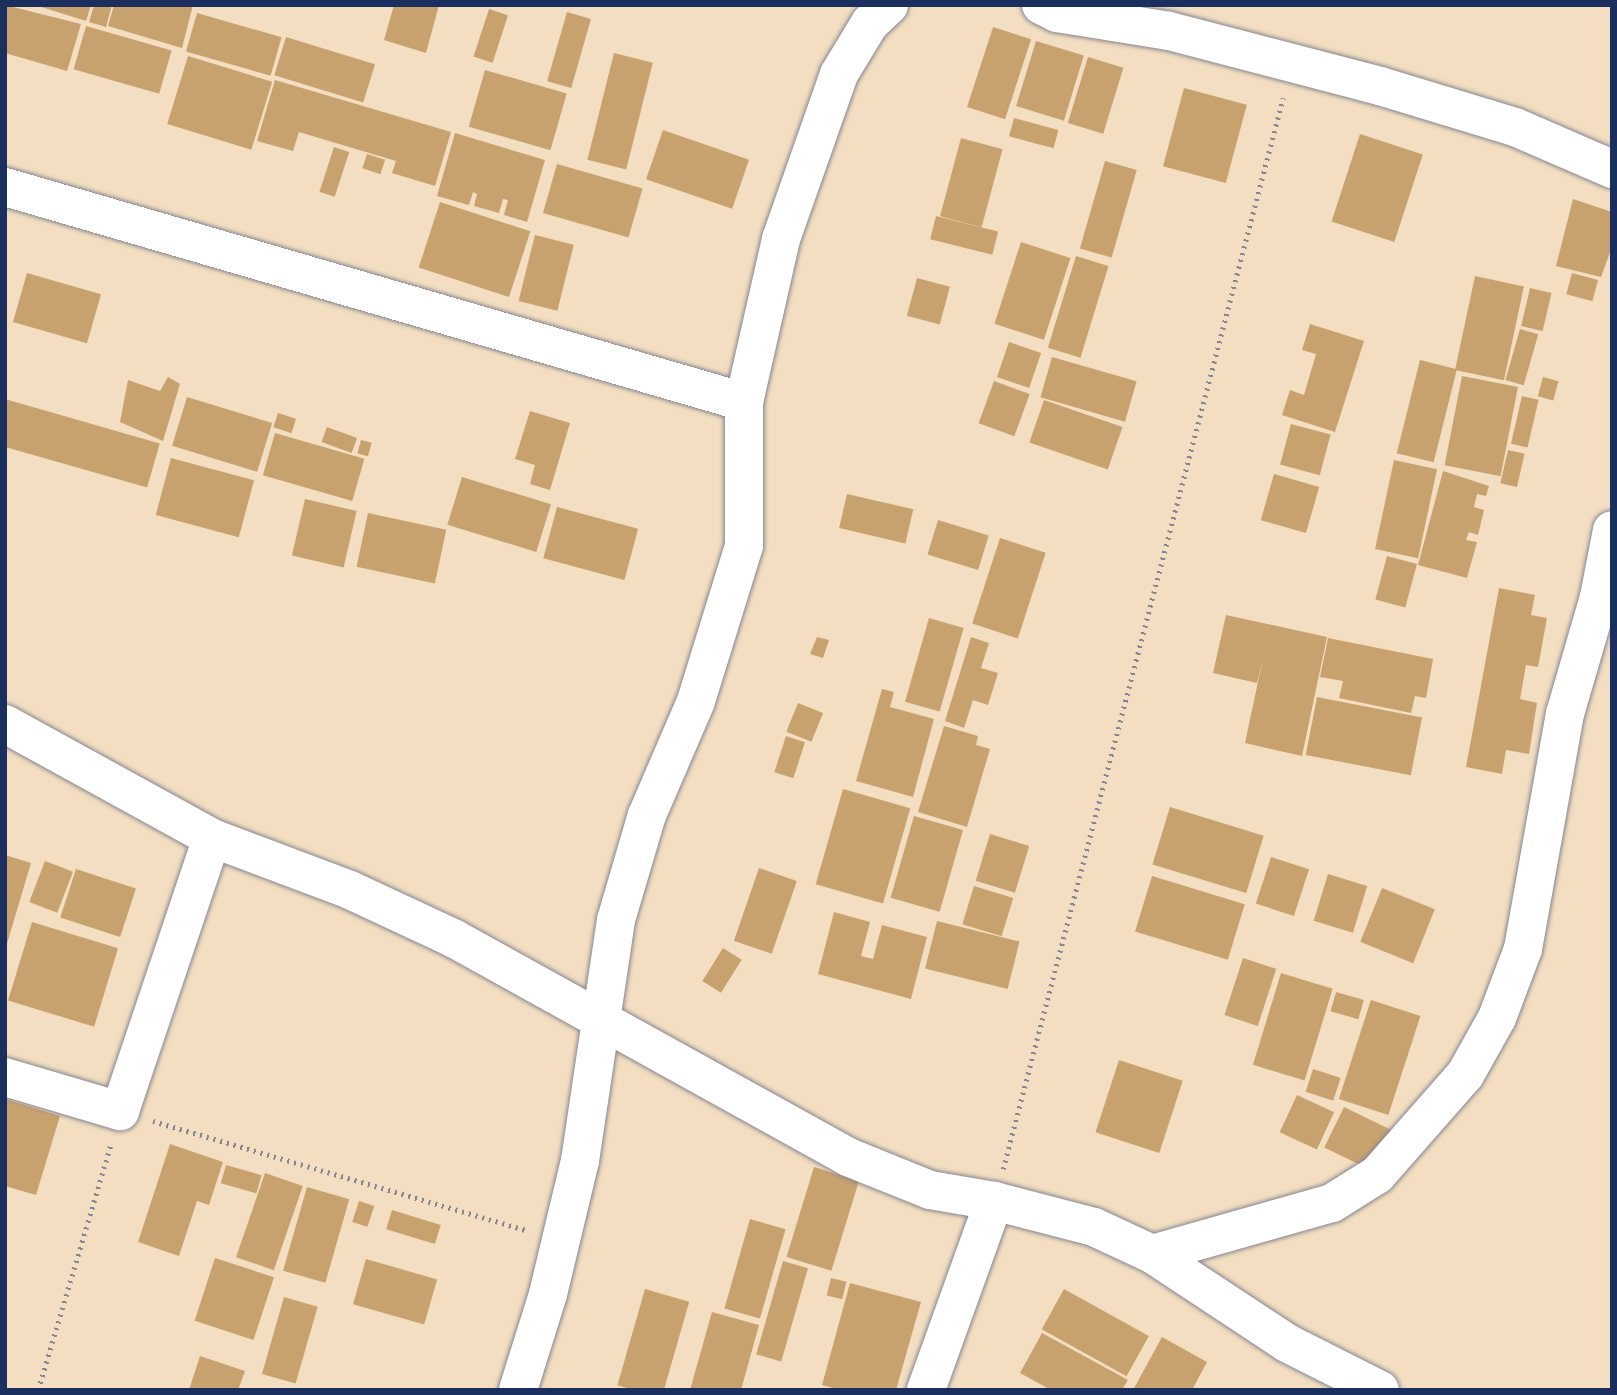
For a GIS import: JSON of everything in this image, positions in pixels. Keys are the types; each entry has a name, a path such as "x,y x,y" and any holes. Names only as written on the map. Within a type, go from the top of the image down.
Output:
{"street":[{"path":"518,1390 562,1241 604,1021 620,906 647,815 704,676 744,546 744,402 781,239 839,74 870,23 889,5"},
{"path":"1041,5 1057,13 1169,31 1292,62 1515,127 1612,169"},
{"path":"5,187 744,402"},
{"path":"1152,1254 1332,1203 1377,1175 1465,1075 1497,1018 1523,949 1564,714 1599,597 1612,530"},
{"path":"5,724 212,838 350,890 456,939 848,1157 930,1190 994,1201 1094,1227 1152,1254 1287,1343 1380,1390"},
{"path":"5,1077 120,1111 212,838"},
{"path":"926,1390 994,1201"}],"path":[{"path":"994,1201 1292,62"},
{"path":"38,1390 120,1111 562,1241"}],"building":[{"path":"5,5 81,24 67,71 5,53"},
{"path":"35,5 91,5 86,21"},
{"path":"94,5 112,5 106,27 89,22"},
{"path":"114,5 193,5 182,48 108,26"},
{"path":"394,5 439,5 426,53 384,40"},
{"path":"489,9 508,15 493,63 474,57"},
{"path":"567,12 591,19 571,88 547,81"},
{"path":"197,13 282,37 271,76 186,51"},
{"path":"86,26 172,51 159,94 74,69"},
{"path":"993,27 1031,39 1005,119 967,107"},
{"path":"286,37 375,64 363,102 274,75"},
{"path":"1036,41 1084,56 1064,121 1016,106"},
{"path":"614,53 653,63 626,169 587,160"},
{"path":"188,56 272,82 251,150 167,124"},
{"path":"1088,57 1123,68 1103,134 1068,123"},
{"path":"485,70 567,93 550,150 469,127"},
{"path":"275,80 451,132 435,186 392,173 396,161 299,132 293,151 257,141"},
{"path":"1184,88 1247,105 1226,183 1163,166"},
{"path":"1014,118 1058,130 1054,148 1009,136"},
{"path":"663,130 749,160 732,209 646,179"},
{"path":"455,133 545,160 527,222 504,215 508,200 503,199 499,213 474,206 477,194 473,192 469,205 437,196"},
{"path":"1360,134 1423,154 1394,242 1332,221"},
{"path":"961,138 1003,149 982,227 940,216"},
{"path":"334,147 349,152 335,197 319,192"},
{"path":"367,154 385,160 380,174 362,168"},
{"path":"1105,161 1137,170 1112,258 1080,248"},
{"path":"557,164 643,189 628,238 543,213"},
{"path":"1573,199 1612,212 1612,247 1601,277 1556,266"},
{"path":"440,202 530,231 509,297 419,268"},
{"path":"936,216 998,231 992,255 930,239"},
{"path":"535,235 574,245 557,311 519,301"},
{"path":"1021,242 1070,258 1044,340 994,324"},
{"path":"1076,256 1109,266 1080,358 1048,348"},
{"path":"27,273 101,294 87,343 13,322"},
{"path":"1572,273 1598,280 1592,301 1566,294"},
{"path":"1475,276 1524,286 1504,380 1455,370"},
{"path":"917,278 950,287 940,324 907,316"},
{"path":"1530,288 1551,293 1543,331 1521,326"},
{"path":"1310,324 1364,341 1335,432 1282,415 1290,390 1304,395 1316,354 1302,350"},
{"path":"1520,329 1538,334 1524,385 1505,380"},
{"path":"1009,342 1041,353 1029,388 997,377"},
{"path":"1052,357 1137,381 1125,422 1040,397"},
{"path":"1420,360 1457,369 1434,462 1397,453"},
{"path":"1462,376 1518,387 1501,476 1445,465"},
{"path":"168,377 180,384 163,441 120,422 128,380 160,391"},
{"path":"1543,377 1558,381 1553,400 1538,396"},
{"path":"994,381 1030,394 1014,436 979,423"},
{"path":"1522,396 1539,400 1528,448 1511,444"},
{"path":"187,397 272,423 257,472 172,446"},
{"path":"5,399 160,443 147,488 5,447"},
{"path":"1044,400 1122,427 1108,470 1029,443"},
{"path":"530,411 570,423 550,490 530,484 535,465 515,459"},
{"path":"278,413 296,419 291,433 273,427"},
{"path":"1291,424 1331,435 1320,475 1280,465"},
{"path":"327,427 357,438 352,453 322,442"},
{"path":"275,433 364,459 352,501 263,475"},
{"path":"361,440 372,443 368,456 357,454"},
{"path":"1508,450 1525,454 1517,487 1500,483"},
{"path":"171,458 254,480 239,537 156,515"},
{"path":"1394,460 1437,469 1418,558 1375,549"},
{"path":"1443,471 1489,486 1486,496 1477,494 1474,507 1484,510 1478,535 1469,532 1466,540 1477,542 1467,578 1418,565"},
{"path":"1274,474 1319,487 1306,533 1261,520"},
{"path":"462,477 551,504 536,552 447,525"},
{"path":"847,494 913,509 905,543 839,528"},
{"path":"305,499 357,511 344,567 292,556"},
{"path":"557,507 638,529 624,580 543,558"},
{"path":"368,513 446,530 435,583 357,567"},
{"path":"938,520 989,535 978,570 927,554"},
{"path":"1000,538 1046,553 1018,638 972,624"},
{"path":"1387,556 1417,564 1405,607 1375,599"},
{"path":"1499,588 1535,595 1531,615 1547,618 1538,667 1526,665 1520,699 1537,703 1529,754 1506,750 1502,774 1466,767"},
{"path":"1226,615 1327,637 1302,756 1245,743 1263,658 1257,683 1213,673"},
{"path":"929,618 964,628 940,712 905,702"},
{"path":"817,637 829,640 823,658 810,654"},
{"path":"971,637 989,643 981,668 998,673 988,705 973,700 964,728 945,721"},
{"path":"1328,638 1433,659 1426,698 1415,696 1411,713 1339,698 1343,681 1320,677"},
{"path":"882,689 894,692 890,707 934,719 913,797 856,781"},
{"path":"1317,697 1422,717 1411,775 1306,755"},
{"path":"798,703 823,713 811,742 786,732"},
{"path":"944,726 978,736 976,745 990,749 967,827 918,812"},
{"path":"786,736 805,742 793,778 774,772"},
{"path":"843,789 910,808 883,903 816,884"},
{"path":"1170,807 1264,836 1246,893 1152,864"},
{"path":"914,816 963,830 940,912 891,898"},
{"path":"990,834 1029,846 1015,893 976,881"},
{"path":"5,855 31,863 6,947 5,947"},
{"path":"1271,857 1309,869 1294,916 1256,904"},
{"path":"45,861 73,872 57,913 29,902"},
{"path":"759,868 797,881 772,954 734,941"},
{"path":"76,869 136,888 120,937 60,918"},
{"path":"1328,874 1367,886 1353,933 1314,921"},
{"path":"1152,876 1245,904 1228,960 1135,931"},
{"path":"974,886 1013,898 1002,936 962,924"},
{"path":"1382,888 1435,909 1413,963 1360,942"},
{"path":"834,912 870,922 861,956 873,959 882,925 927,937 911,999 818,974"},
{"path":"937,921 1019,942 1008,989 925,969"},
{"path":"32,922 118,948 94,1027 8,1000"},
{"path":"723,948 742,960 721,993 702,981"},
{"path":"1243,958 1276,969 1258,1026 1224,1015"},
{"path":"1281,973 1333,989 1305,1081 1253,1065"},
{"path":"1336,992 1364,1000 1358,1019 1330,1011"},
{"path":"1371,1000 1420,1016 1388,1115 1339,1099"},
{"path":"1119,1060 1183,1081 1159,1153 1096,1132"},
{"path":"1313,1069 1341,1078 1333,1101 1306,1092"},
{"path":"1297,1095 1334,1112 1317,1149 1280,1132"},
{"path":"5,1099 60,1116 36,1195 5,1186"},
{"path":"1344,1107 1393,1131 1374,1172 1324,1147"},
{"path":"170,1144 223,1162 209,1205 197,1201 179,1256 138,1242"},
{"path":"226,1165 262,1175 256,1193 221,1183"},
{"path":"814,1167 859,1181 831,1271 787,1257"},
{"path":"265,1173 303,1186 274,1270 236,1257"},
{"path":"307,1187 349,1199 325,1283 283,1271"},
{"path":"359,1201 374,1206 367,1227 352,1222"},
{"path":"392,1210 441,1225 435,1244 386,1229"},
{"path":"750,1219 786,1229 760,1319 724,1308"},
{"path":"215,1258 274,1277 254,1340 195,1321"},
{"path":"366,1259 437,1279 424,1325 353,1304"},
{"path":"783,1261 808,1268 781,1361 756,1354"},
{"path":"831,1278 847,1282 842,1299 827,1295"},
{"path":"850,1283 921,1302 896,1390 841,1390 822,1385"},
{"path":"645,1289 689,1302 664,1390 634,1390 617,1385"},
{"path":"1064,1289 1149,1336 1127,1376 1042,1329"},
{"path":"284,1297 318,1307 296,1384 262,1374"},
{"path":"712,1312 759,1325 741,1390 690,1390"},
{"path":"1042,1333 1128,1380 1122,1390 1051,1390 1020,1373"},
{"path":"1162,1337 1207,1362 1192,1390 1133,1390"},
{"path":"200,1356 245,1371 238,1390 189,1390"}]}
